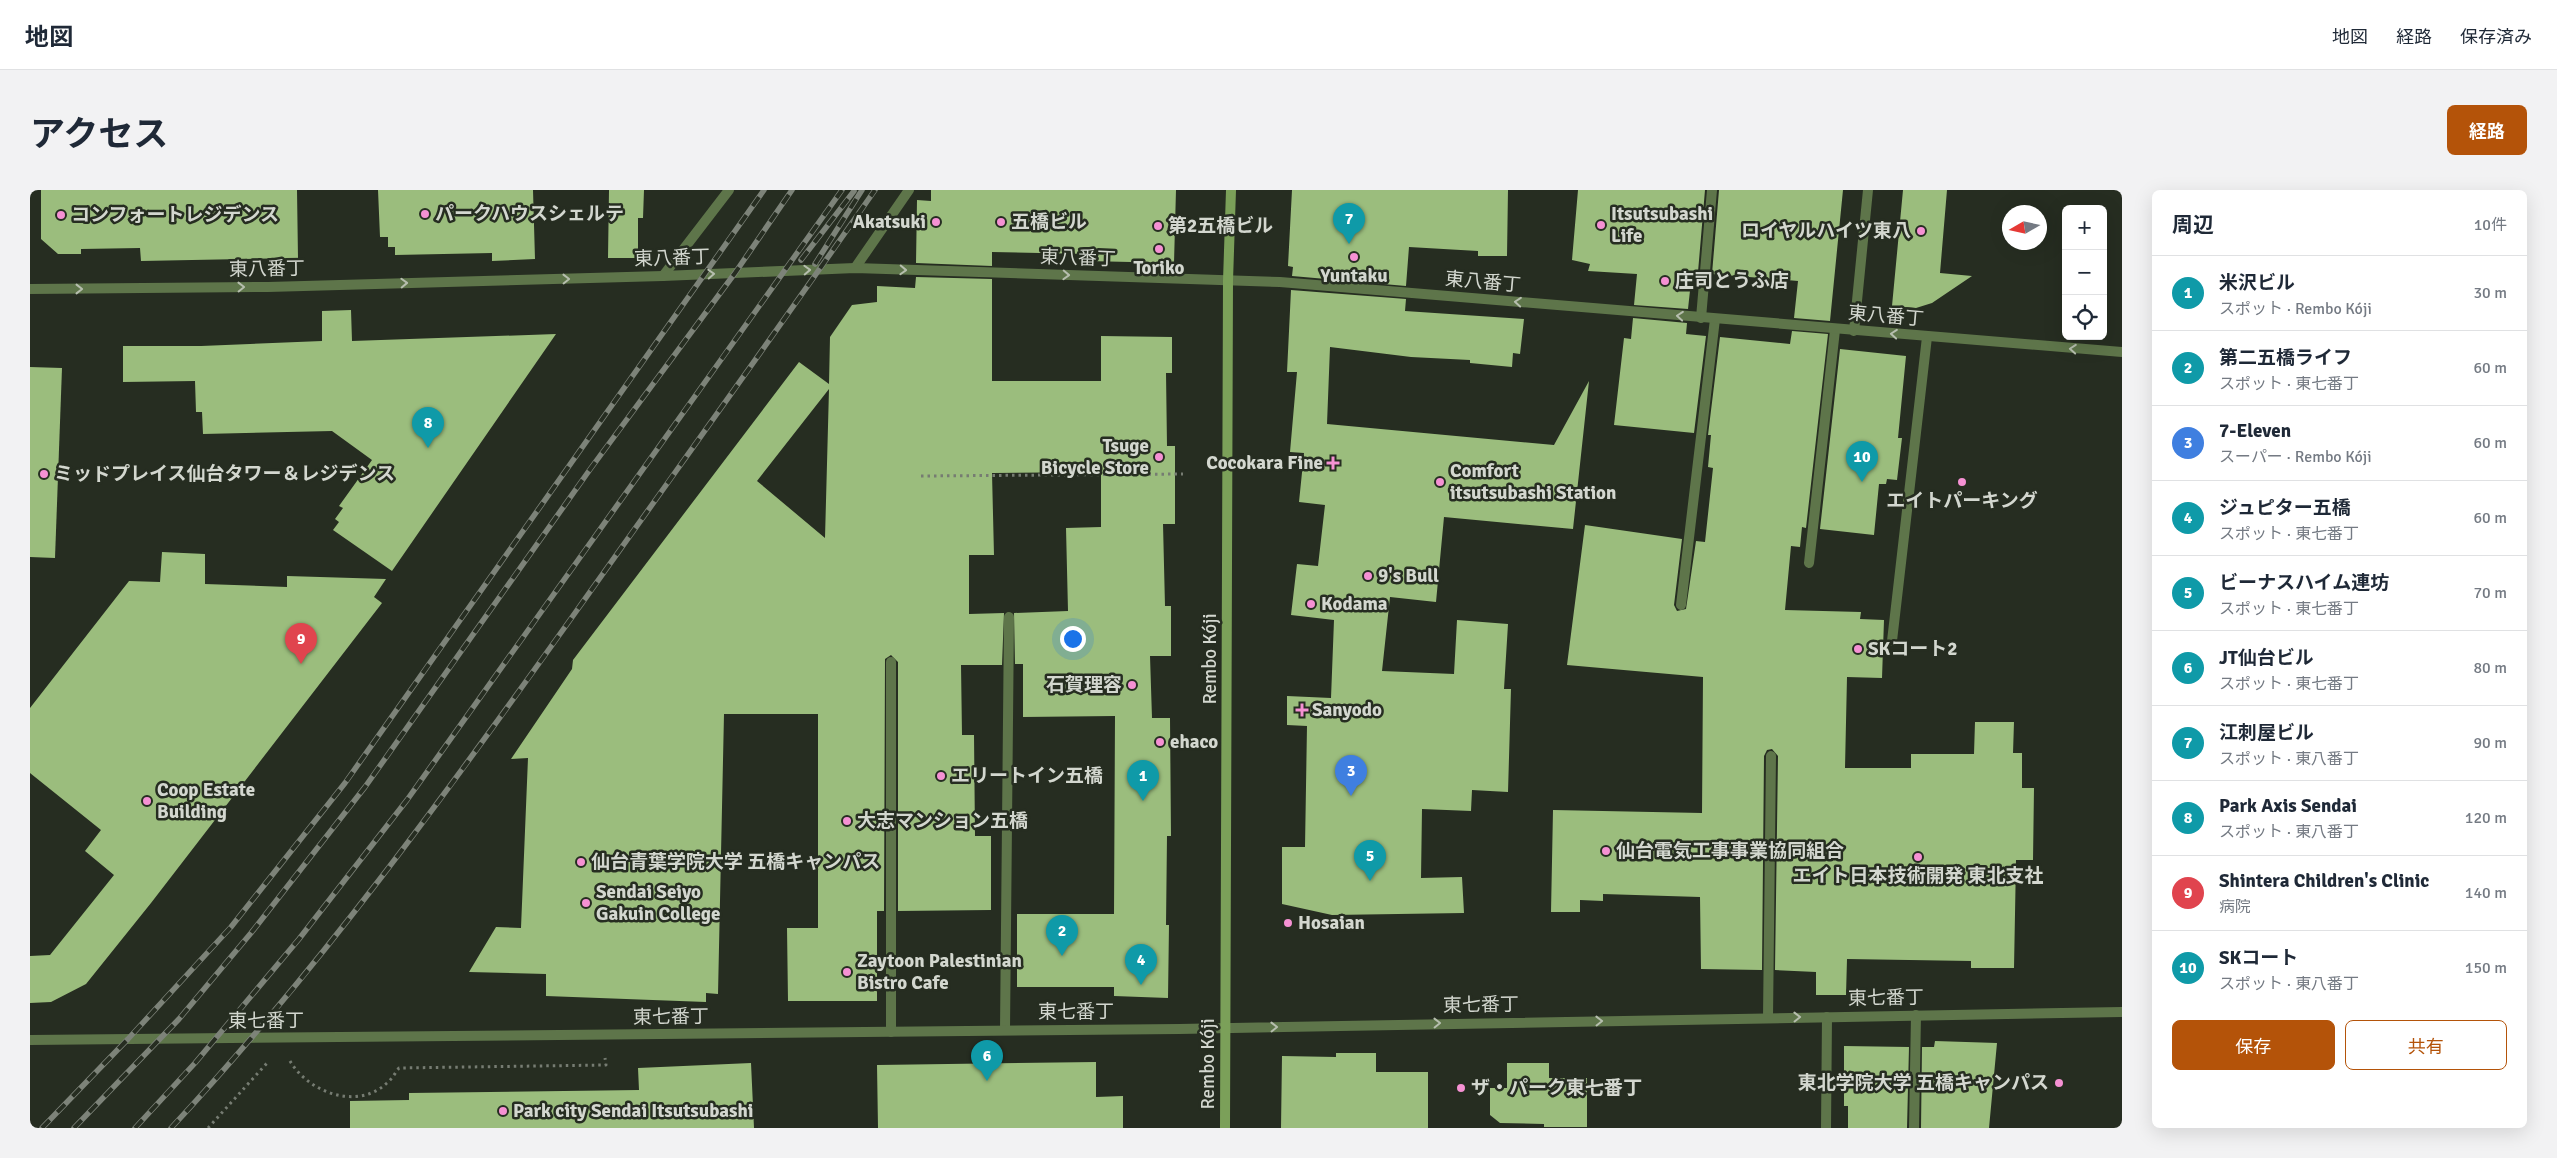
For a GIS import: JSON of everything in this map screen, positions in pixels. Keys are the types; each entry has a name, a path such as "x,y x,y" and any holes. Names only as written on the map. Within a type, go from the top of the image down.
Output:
{"street":[{"path":"663,276 729,190"},
{"path":"855,268 909,190"},
{"name":"Rembo Kóji","path":"1225,1128 1228,281 1231,190"},
{"path":"1701,318 1712,190"},
{"path":"1854,331 1868,190"},
{"name":"東八番丁","path":"30,289 176,289 663,276 855,268 1280,282 1835,330 2122,352"},
{"path":"1681,605 1715,319"},
{"path":"1809,563 1835,330"},
{"path":"1892,641 1927,337"},
{"path":"1005,1030 1008,617"},
{"path":"891,662 891,1032"},
{"path":"1768,1018 1771,756"},
{"name":"東七番丁","path":"30,1040 1226,1028 2122,1012"},
{"path":"1914,1128 1916,1015"},
{"path":"1826,1128 1827,1017"}],"path":[{"path":"921,476 1183,474"},
{"path":"208,1128 246,1088 287,1038"},
{"path":"286,1055 295,1070 318,1089 337,1096 353,1096 372,1092 387,1084 399,1068 606,1065 604,1050"}],"building":[{"path":"41,190 297,190 298,258 141,261 140,248 81,249 81,254 58,254 41,239"},
{"path":"378,190 533,190 535,259 492,261 492,253 395,255 395,247 388,247 388,237 380,237"},
{"path":"609,190 644,190 643,218 638,218 638,258 608,258"},
{"path":"931,190 1176,190 1174,263 1087,261 1087,254 992,252 992,266 916,263 917,200 931,201"},
{"path":"1292,190 1508,190 1507,256 1478,256 1478,251 1409,247 1406,286 1292,276 1293,267 1288,266"},
{"path":"1578,190 1705,190 1698,272 1692,272 1688,309 1634,305 1637,274 1588,271 1590,264 1572,260"},
{"path":"1719,190 1843,190 1830,321 1794,318 1798,281 1712,274"},
{"name":"ロイヤルハイツ東八","path":"1903,190 1947,190 1940,273 1972,276 1932,303 1916,308 1892,306"},
{"path":"916,277 992,279 992,381 1101,381 1101,336 1172,337 1172,373 1166,373 1167,446 1175,446 1175,524 1163,524 1165,606 1171,606 1171,656 1150,656 1152,718 1170,718 1171,836 1167,836 1166,925 1169,925 1168,998 1114,996 1114,987 1017,987 1017,914 1114,914 1115,716 1023,717 1023,664 1015,664 1014,613 1068,611 1066,528 1101,527 1101,472 992,473 994,555 969,555 969,614 1004,613 1002,665 961,665 962,735 974,735 975,836 991,836 991,910 898,911 898,662 891,655 885,659 884,911 877,911 877,1001 788,1001 787,928 818,928 818,714 724,714 718,994 706,993 706,1002 546,996 546,974 469,972 496,927 521,928 528,758 511,759 572,669 573,660 799,362 829,384 830,337 852,305 877,302 877,286 915,288","holes":["829,389 825,538 757,481"]},
{"path":"1291,290 1406,299 1405,311 1524,319 1520,354 1513,353 1512,367 1470,363 1470,360 1411,357 1330,347 1327,424 1554,445 1589,381 1573,529 1444,517 1436,602 1390,597 1382,671 1454,674 1457,620 1508,624 1504,689 1511,689 1508,792 1472,790 1471,811 1422,809 1421,878 1462,877 1464,913 1332,915 1282,904 1282,847 1305,847 1307,726 1287,725 1287,696 1331,698 1334,620 1291,615 1297,564 1318,566 1325,505 1299,502 1304,453 1290,452 1297,372 1287,372"},
{"path":"351,310 352,341 556,334 392,571 333,530 339,522 335,519 343,508 339,506 372,460 332,431 203,434 202,412 196,412 195,381 123,382 123,346 201,346 322,341 322,311"},
{"path":"1633,318 1687,323 1686,334 1706,336 1694,433 1614,425 1624,338 1631,339"},
{"path":"1792,331 1828,334 1806,528 1802,527 1800,547 1791,546 1785,610 1861,612 1860,619 1884,620 1882,678 1847,677 1845,768 1911,768 1911,754 1974,754 1975,722 2014,722 2013,753 2022,753 2022,788 2034,788 2033,860 2016,860 2014,968 1971,968 1971,961 1847,959 1846,995 1816,995 1816,972 1775,970 1778,756 1772,749 1767,750 1764,756 1762,970 1701,969 1700,897 1603,894 1603,901 1580,900 1580,912 1551,912 1553,810 1702,813 1703,677 1567,665 1585,525 1682,539 1674,605 1677,611 1686,609 1696,541 1705,542 1713,468 1708,467 1711,435 1708,435 1720,337 1790,344"},
{"path":"1840,349 1906,356 1898,438 1902,438 1897,480 1887,479 1886,484 1879,484 1874,535 1820,529"},
{"name":"ミッドプレイス仙台タワー＆レジデンス","path":"30,367 62,368 55,558 30,557"},
{"name":"Coop Estate Building","path":"162,552 205,554 205,584 287,587 287,576 386,579 374,597 382,603 151,903 86,984 51,1002 30,1003 30,956 50,955 114,875 85,851 101,830 30,773 30,708 129,581 160,582"},
{"path":"1935,1041 1997,1043 1989,1128 1921,1128 1922,1047 1934,1047"},
{"path":"1844,1046 1909,1047 1907,1128 1848,1128 1848,1106 1844,1106"},
{"path":"1336,1053 1376,1053 1376,1072 1428,1072 1428,1128 1281,1128 1282,1056 1336,1057"},
{"path":"1096,1062 1096,1097 1123,1096 1123,1128 878,1128 877,1065"},
{"path":"751,1063 754,1128 350,1128 350,1101 409,1100 409,1093 639,1090 638,1068"},
{"path":"1507,1063 1549,1063 1549,1078 1587,1078 1587,1127 1544,1127 1544,1124 1500,1123 1490,1115 1490,1088 1507,1088"}],"railway":[{"path":"42,1128 128,1039 231,927 345,783 764,190"},
{"path":"74,1128 179,1019 251,933 365,787 591,468 735,273 792,190"},
{"path":"135,1128 195,1063 299,939 407,800 842,190"},
{"path":"815,264 862,190"},
{"path":"171,1128 226,1067 331,942 431,812 575,613 875,190"},
{"path":"801,260 854,191"}],"place":[{"name":"パークハウスシェルテ","path":"425,214"},
{"name":"コンフォートレジデンス","path":"61,215"},
{"name":"Akatsuki","path":"936,222"},
{"name":"五橋ビル","path":"1001,222"},
{"name":"Itsutsubashi Life","path":"1601,225"},
{"name":"第2五橋ビル","path":"1158,226"},
{"name":"ロイヤルハイツ東八","path":"1921,231"},
{"name":"江刺屋ビル","path":"1349,244"},
{"name":"Toriko","path":"1159,249"},
{"name":"Yuntaku","path":"1354,257"},
{"name":"庄司とうふ店","path":"1665,281"},
{"name":"Park Axis Sendai","path":"428,448"},
{"name":"Tsuge Bicycle Store","path":"1159,457"},
{"name":"Cocokara Fine","path":"1333,463"},
{"name":"ミッドプレイス仙台タワー＆レジデンス","path":"44,474"},
{"name":"Comfort itsutsubashi Station","path":"1440,482"},
{"name":"SKコート","path":"1862,482"},
{"name":"エイトパーキング","path":"1962,482"},
{"name":"9's Bull","path":"1368,576"},
{"name":"Kodama","path":"1311,604"},
{"name":"SKコート2","path":"1858,649"},
{"name":"Shintera Children's Clinic","path":"301,664"},
{"name":"石賀理容","path":"1132,685"},
{"name":"Sanyodo","path":"1302,710"},
{"name":"ehaco","path":"1160,742"},
{"name":"エリートイン五橋","path":"941,776"},
{"name":"7-Eleven","path":"1351,796"},
{"name":"Coop Estate Building","path":"147,801"},
{"name":"米沢ビル","path":"1143,801"},
{"name":"大志マンション五橋","path":"847,821"},
{"name":"仙台電気工事事業協同組合","path":"1606,851"},
{"name":"エイト日本技術開発 東北支社","path":"1918,857"},
{"name":"仙台青葉学院大学 五橋キャンパス","path":"581,862"},
{"name":"ビーナスハイム連坊","path":"1370,881"},
{"name":"Sendai Seiyo Gakuin College","path":"586,903"},
{"name":"Hosaian","path":"1288,923"},
{"name":"第二五橋ライフ","path":"1062,956"},
{"name":"Zaytoon Palestinian Bistro Cafe","path":"847,972"},
{"name":"ジュピター五橋","path":"1141,985"},
{"name":"JT仙台ビル","path":"987,1081"},
{"name":"東北学院大学 五橋キャンパス","path":"2059,1083"},
{"name":"ザ・パーク東七番丁","path":"1461,1088"},
{"name":"Park city Sendai Itsutsubashi","path":"503,1111"}]}
